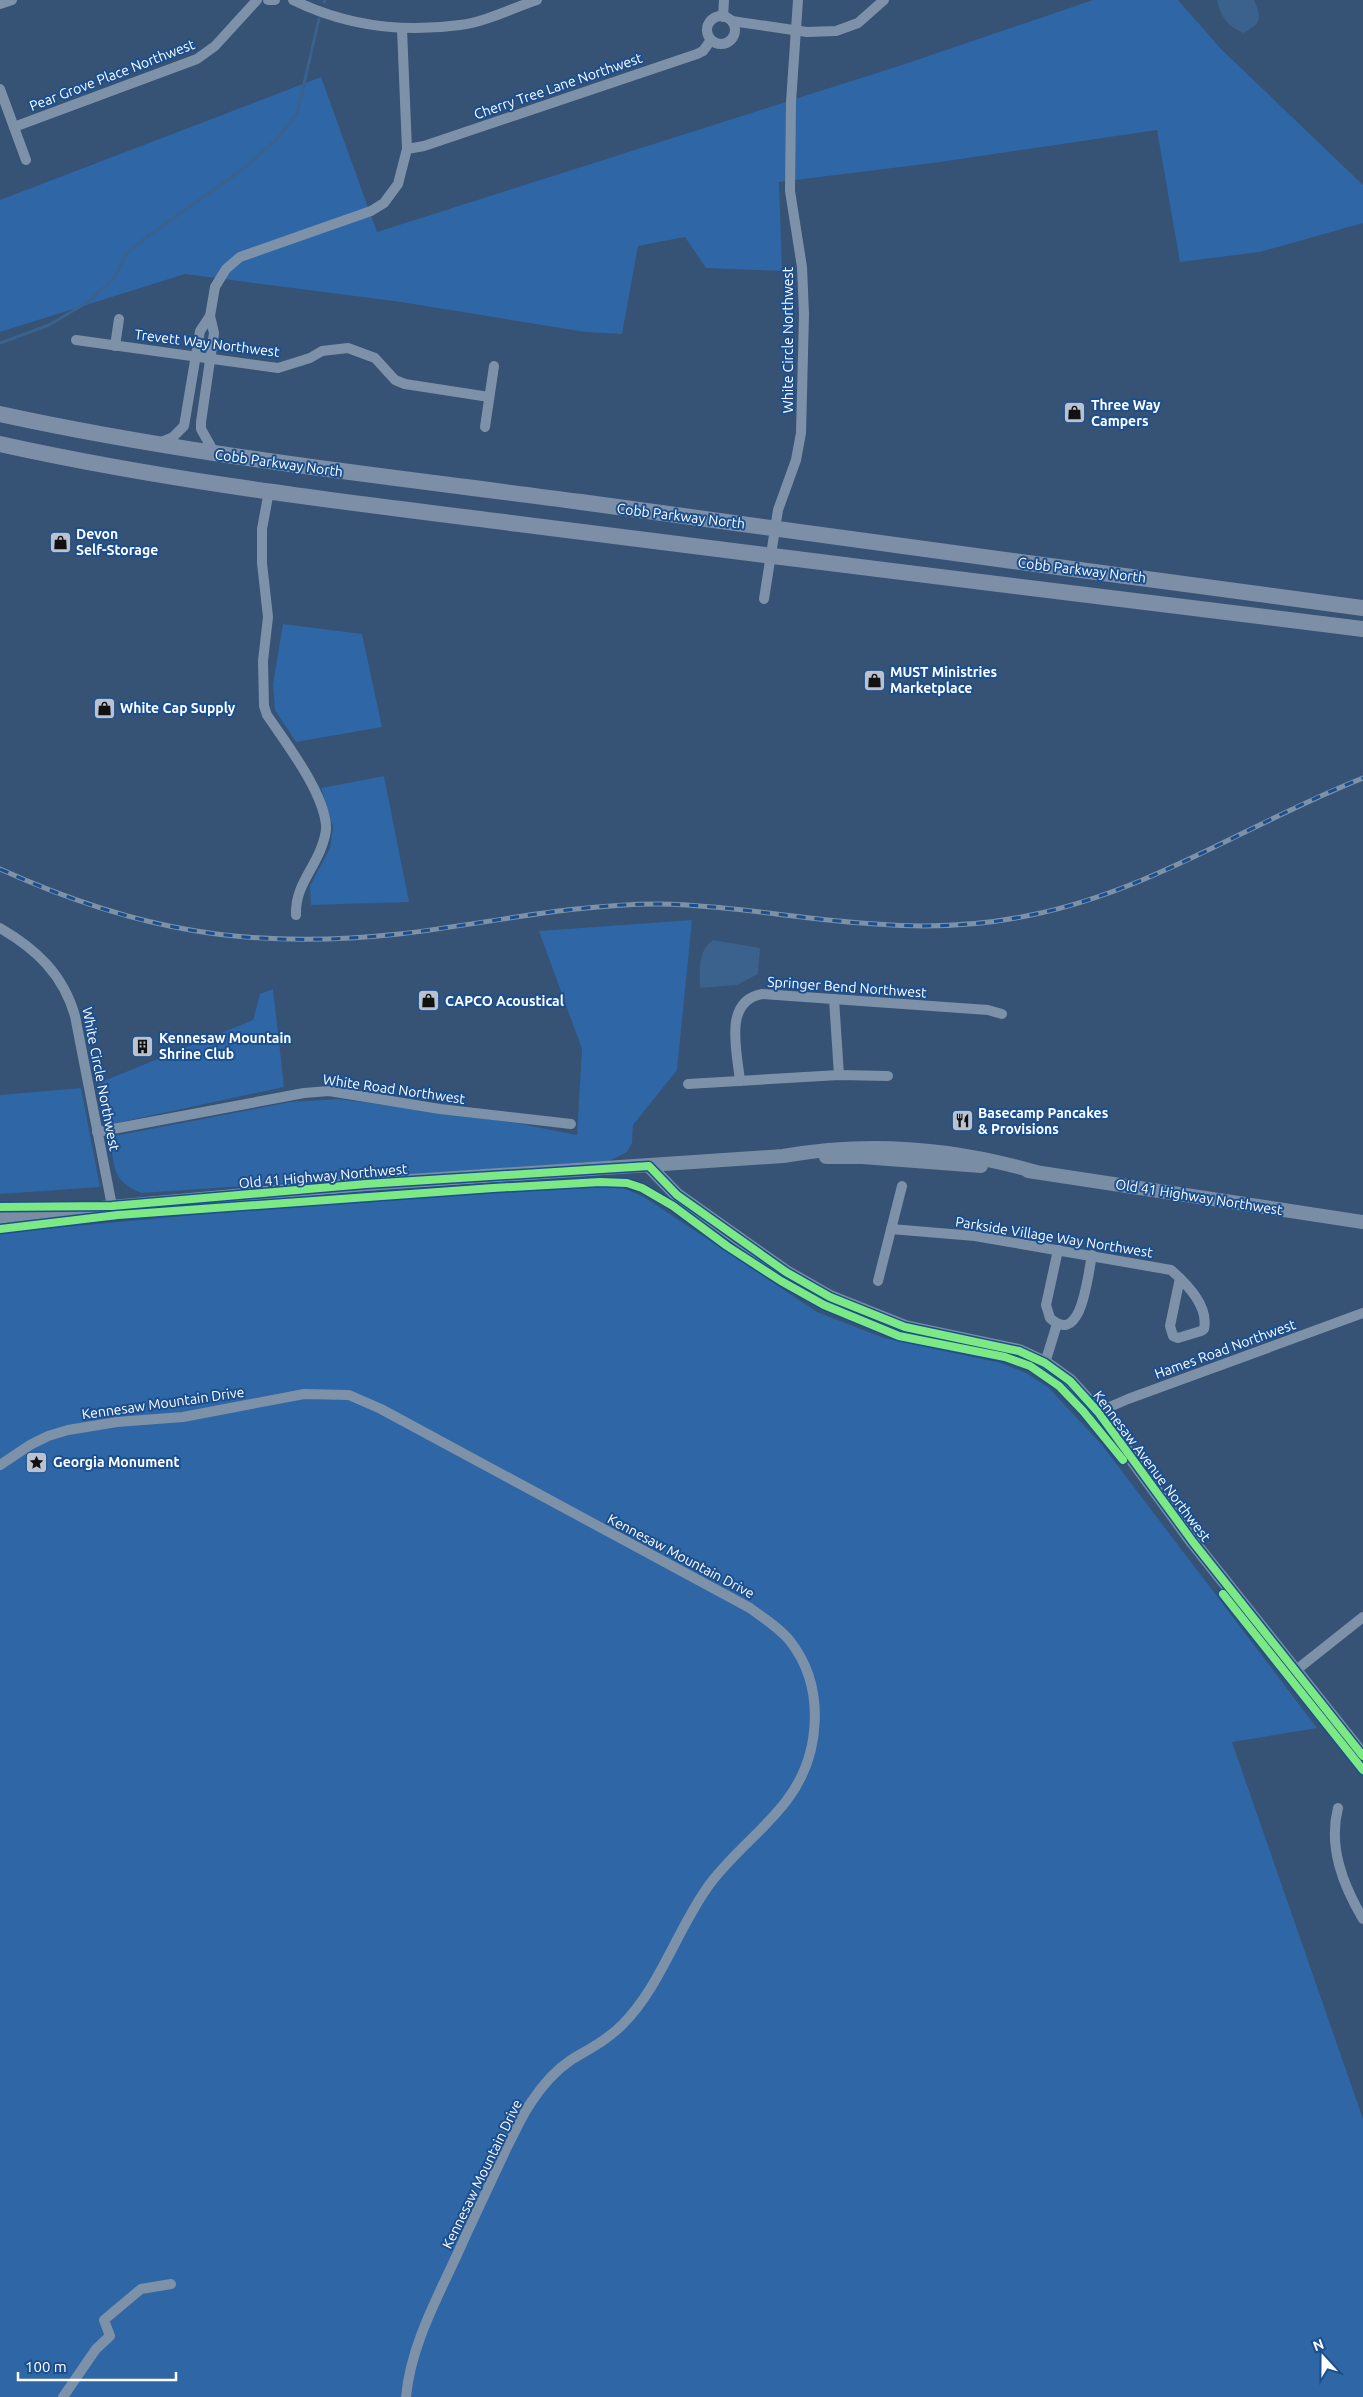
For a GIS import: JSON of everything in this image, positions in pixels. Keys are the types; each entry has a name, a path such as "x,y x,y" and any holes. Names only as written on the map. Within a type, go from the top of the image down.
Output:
{"main road":[{"name":"Cobb Parkway North","path":"0,414 153,444 215,454 1363,608"},
{"name":"Cobb Parkway North","path":"0,444 107,467 268,491 770,558 1165,603 1363,629"}],"street":[{"path":"0,4 12,0"},
{"name":"Pear Grove Place Northwest","path":"14,127 197,59 215,46 257,0"},
{"path":"268,0 274,0"},
{"path":"293,0 350,21 390,29 460,25 537,0"},
{"path":"724,0 728,19 735,30 729,42 720,44 711,40 707,29 712,20 728,19 795,30 831,32 858,23 884,0"},
{"name":"White Circle Northwest","path":"764,599 781,498 796,460 801,433 804,314 802,267 790,192 791,102 798,0"},
{"path":"153,444 172,437 184,426 200,332 210,316 215,287 219,277 240,258 366,213 384,203 398,184 407,149 402,29"},
{"name":"Cherry Tree Lane Northwest","path":"407,149 424,146 697,54 703,51 711,40"},
{"path":"0,89 26,160"},
{"path":"210,316 214,333 201,429 215,454"},
{"name":"Trevett Way Northwest","path":"114,346 119,319"},
{"name":"Trevett Way Northwest","path":"76,340 278,368 310,358 322,351 348,348 375,358 395,380 405,384 489,397"},
{"path":"485,427 494,366"},
{"path":"268,491 262,529 262,563 268,618 263,661 264,706 267,715 311,784 326,826 319,853 302,882 296,906 296,915"},
{"name":"White Circle Northwest","path":"0,928 40,955 50,965 70,998 112,1206"},
{"name":"Springer Bend Northwest","path":"740,1080 736,1015 742,1003 754,996 762,994 988,1010 1002,1014"},
{"path":"834,1000 839,1075"},
{"path":"688,1084 839,1075 888,1076"},
{"name":"White Road Northwest","path":"97,1132 304,1093 329,1091 440,1109 571,1124"},
{"name":"Old 41 Highway Northwest","path":"0,1216 405,1181 783,1156 841,1148 885,1148 970,1156 1036,1172 1363,1222"},
{"name":"Kennesaw Avenue Northwest","path":"649,1166 677,1195 786,1272 830,1297 897,1325 1019,1351 1045,1363 1070,1381 1098,1412 1193,1542 1363,1756"},
{"path":"878,1281 902,1186"},
{"name":"Old 41 Highway Northwest","path":"0,1207 112,1206"},
{"name":"Parkside Village Way Northwest","path":"891,1229 975,1236 1171,1270 1180,1278 1195,1296 1206,1322 1201,1331 1178,1338 1170,1332 1170,1326 1180,1278"},
{"path":"1058,1250 1046,1305 1050,1318 1057,1324 1071,1323 1079,1315 1092,1255"},
{"name":"Hames Road Northwest","path":"1098,1412 1128,1399 1363,1313"},
{"path":"1045,1363 1057,1324"},
{"name":"Kennesaw Mountain Drive","path":"0,1465 30,1445 48,1436 68,1430 117,1422 183,1417 304,1394 349,1396 381,1409 750,1608 789,1639 804,1662 814,1693 815,1726 810,1753 788,1799 709,1886 687,1918 662,1968 638,2005 622,2025 600,2043 570,2061 555,2074 532,2101 486,2191 425,2325 408,2378 406,2397"},
{"path":"1295,1671 1363,1617"},
{"path":"1338,1808 1334,1838 1338,1860 1346,1884 1363,1919"},
{"path":"63,2397 96,2349 110,2336 104,2320 141,2289 171,2284"}],"shaded area":[{"path":"1093,0 1178,0 1221,49 1363,185 1363,223 1260,252 1180,262 1157,130 933,163 779,182 782,271 706,268 685,237 638,246 622,334 585,332 401,302 185,274 0,332 0,200 321,77 377,232 902,65"},
{"path":"1217,0 1254,0 1259,20 1254,26 1243,33 1229,24 1221,12"},
{"path":"283,624 362,634 382,727 296,742 275,710 273,684"},
{"path":"384,776 409,902 311,905 310,886 330,848 333,827 321,788"},
{"path":"692,920 677,1070 633,1125 632,1143 627,1152 609,1161 141,1193 124,1183 116,1171 109,1137 291,1102 339,1099 516,1123 577,1135 582,1049 539,931"},
{"path":"713,940 760,948 758,974 737,985 700,988 700,962 704,950"},
{"path":"273,989 284,1087 107,1125 99,1083 253,1020 260,994"},
{"path":"81,1088 100,1187 0,1194 0,1095"},
{"path":"587,1185 621,1187 644,1197 817,1312 884,1338 1001,1363 1026,1373 1049,1388 1102,1445 1317,1728 1232,1742 1363,2119 1363,2397 0,2397 0,1233 334,1202"}],"waterway":[{"path":"0,343 49,325 88,302 114,278 127,253 243,169 276,140 297,114 319,19"}],"railway":[{"path":"0,869 99,908 195,931 243,937 293,939 399,934 593,907 658,904 713,907 876,924 954,925 993,922 1031,915 1075,904 1118,890 1159,873 1363,778"}],"cycle path":[{"path":"0,1207 112,1206 366,1184 649,1166 677,1195 786,1272 830,1297 905,1327 1019,1351 1045,1363 1070,1381 1098,1412 1193,1542 1363,1756"},
{"path":"0,1229 118,1215 493,1188 600,1182 627,1183 642,1188 673,1206 727,1246 781,1281 824,1305 899,1336 1005,1357 1030,1366 1059,1386 1083,1411 1123,1460"},
{"path":"1223,1594 1363,1770"}],"place":[{"name":"Three Way Campers","path":"1075,413"},
{"name":"Devon Self-Storage","path":"60,542"},
{"name":"MUST Ministries Marketplace","path":"874,680"},
{"name":"White Cap Supply","path":"104,708"},
{"name":"CAPCO Acoustical","path":"429,1001"},
{"name":"Kennesaw Mountain Shrine Club","path":"143,1046"},
{"name":"Basecamp Pancakes & Provisions","path":"962,1121"},
{"name":"Georgia Monument","path":"37,1462"}]}
